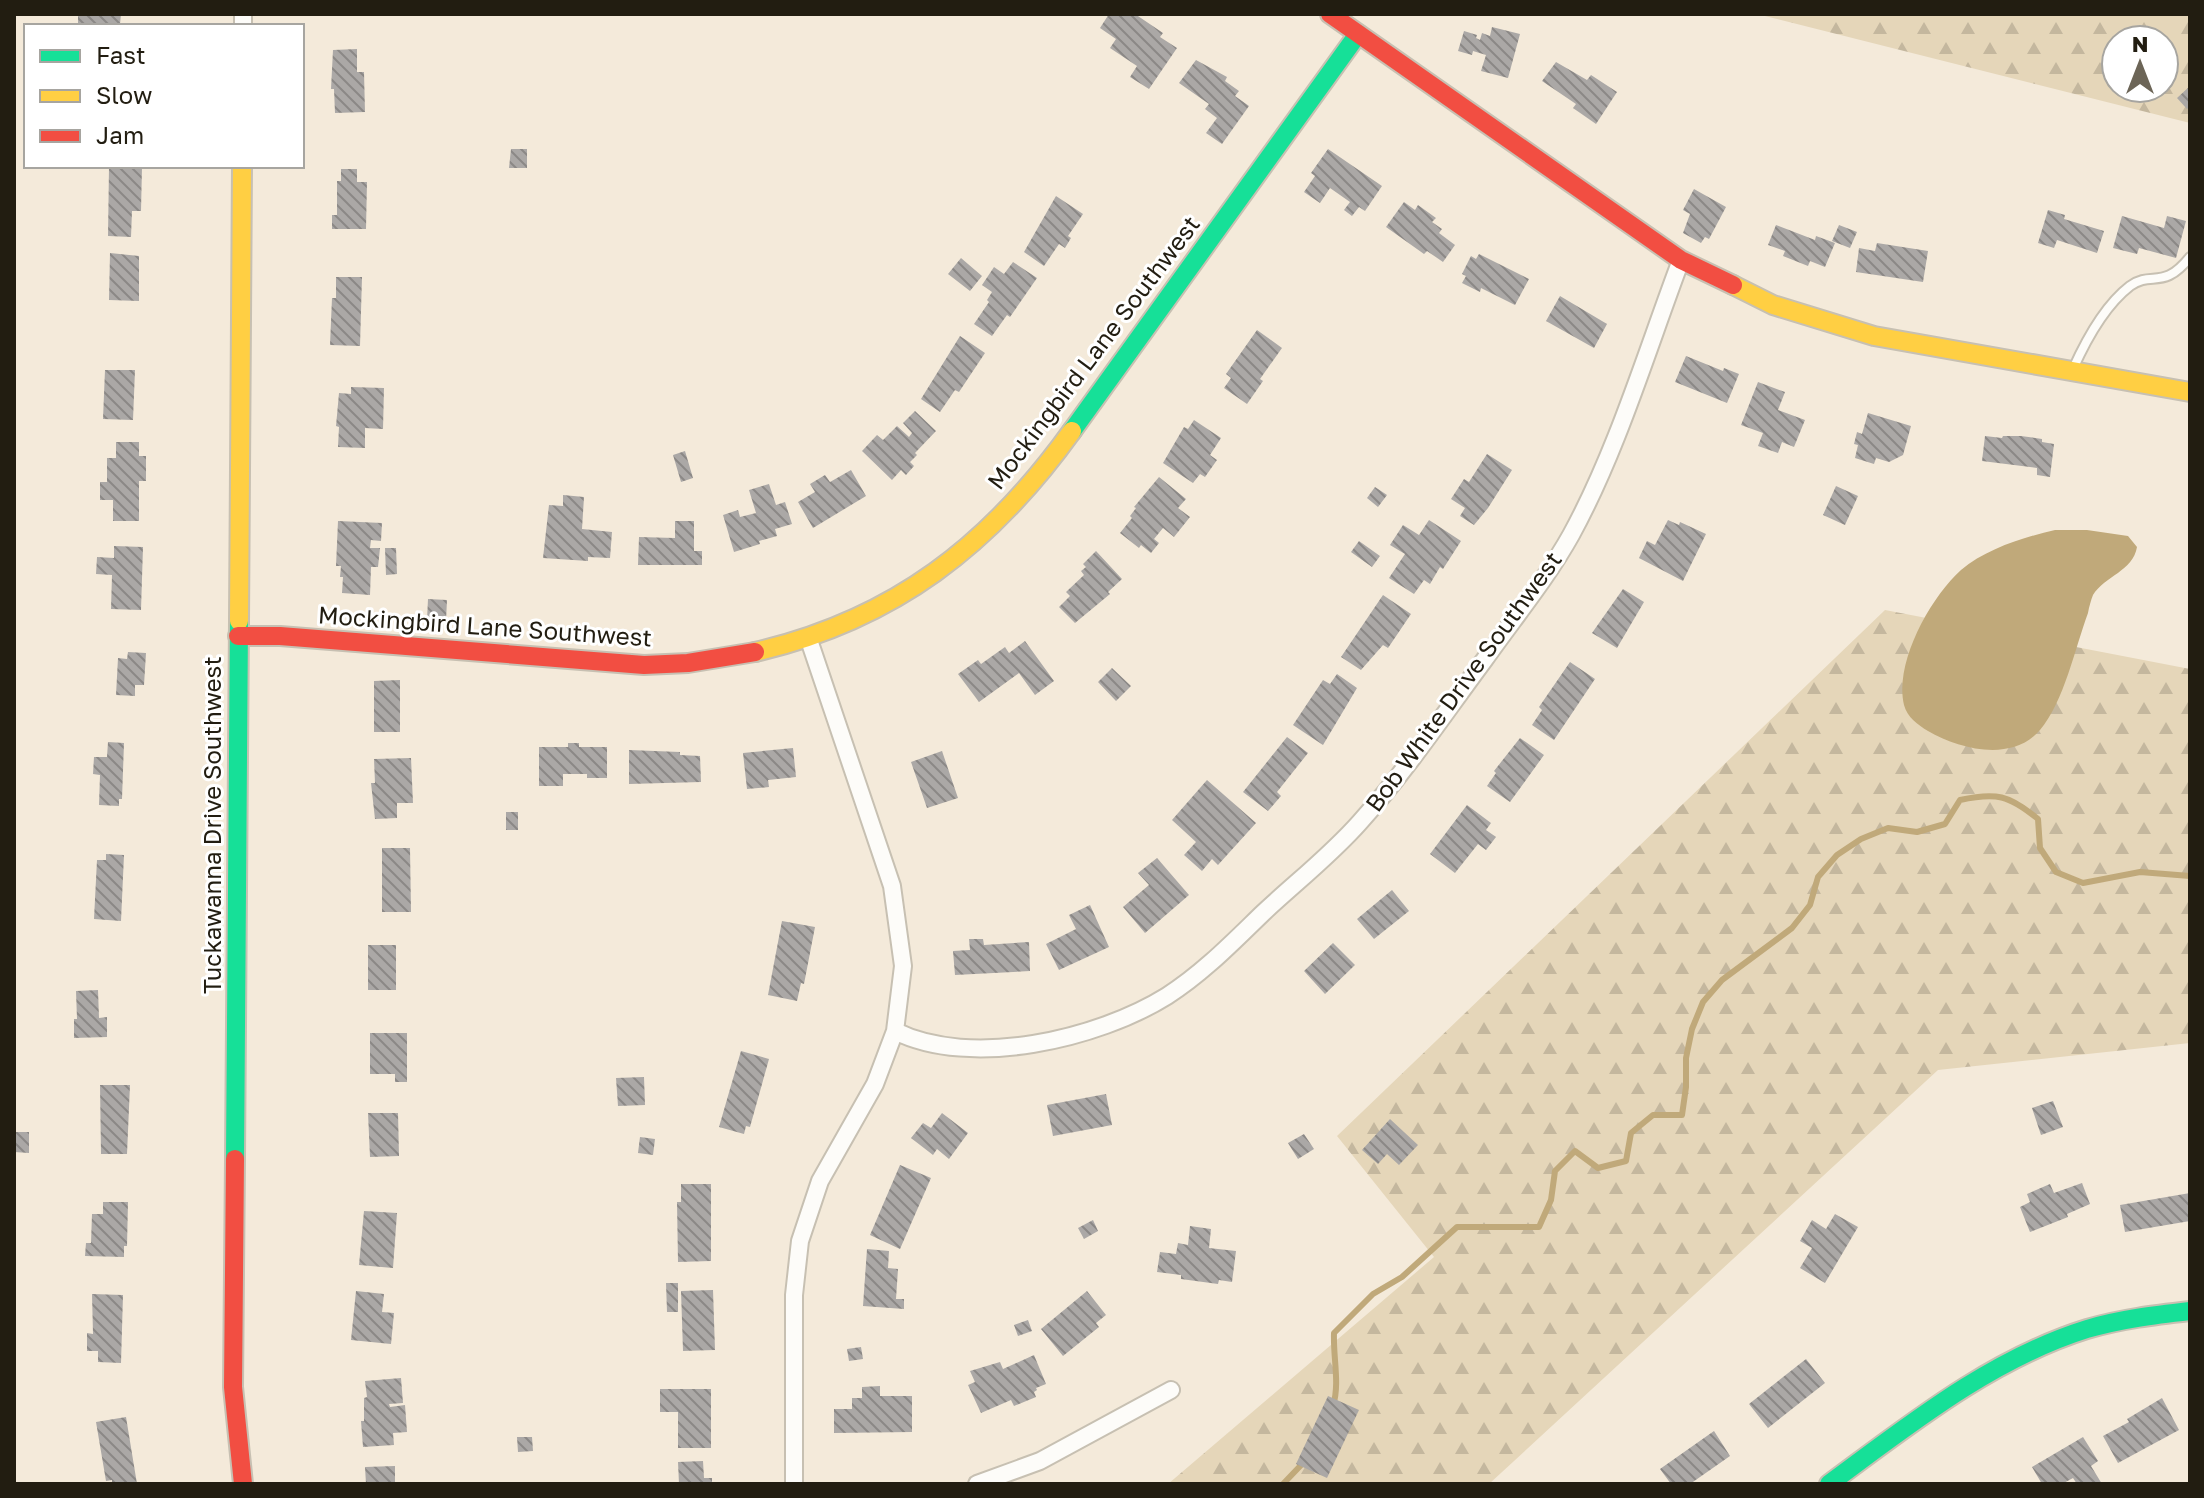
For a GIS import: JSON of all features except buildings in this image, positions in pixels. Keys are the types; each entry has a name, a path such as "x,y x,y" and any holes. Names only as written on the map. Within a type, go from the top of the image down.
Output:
{"street":[{"path":"1330,14 1681,260 1773,305 1874,336 2190,392"},
{"name":"Mockingbird Lane Southwest","path":"238,636 280,636 645,665 732,657 808,637 872,610 925,580 974,543 1018,500 1056,453 1358,34"},
{"name":"Tuckawanna Drive Southwest","path":"242,168 233,1387 243,1484"},
{"name":"Bob White Drive Southwest","path":"895,1031 941,1046 1011,1047 1073,1037 1127,1018 1167,996 1205,969 1358,825 1393,784 1571,535 1601,472 1681,260"},
{"path":"794,1484 794,1295 800,1241 820,1181 875,1084 895,1031 903,966 892,886 808,637"},
{"path":"1829,1484 1956,1393 2024,1353 2047,1342 2112,1322 2190,1311"},
{"path":"977,1484 1040,1461 1171,1390"}],"lane":[{"path":"2072,371 2097,324 2130,286 2170,277 2190,257"}],"green space":[{"path":"1757,14 2190,14 2190,123 2115,104 2180,104 2180,24 2100,24 2100,100"},
{"path":"1885,610 2190,669 2190,1043 1938,1070 1489,1484 1168,1484 1434,1257 1337,1136"}],"shaded area":[{"path":"2055,530 2087,530 2128,536 2137,547 2130,562 2093,595 2068,674 2048,718 2028,740 2000,750 1955,743 1924,729 1908,713 1902,688 1909,651 1938,597 1961,570 1982,556 2018,540"}],"waterway":[{"path":"1333,1406 1336,1379 1334,1333 1373,1294 1402,1277 1457,1227 1539,1227 1551,1200 1555,1171 1575,1151 1598,1168 1626,1161 1631,1133 1653,1115 1682,1115 1686,1058 1692,1029 1703,1002 1722,980 1792,928 1810,905 1818,877 1837,855 1861,839 1888,828 1917,832 1945,824 1960,800 1993,796 2010,800 2038,819 2040,848 2056,872 2083,883 2140,872 2190,876"},
{"path":"1283,1484 1304,1462"}],"traffic: fast":[{"path":"1072,431 1358,34"},
{"path":"235,1159 239,621"},
{"path":"1829,1484 1952,1396 2017,1358 2087,1329 2190,1311"}],"traffic: slow":[{"path":"239,621 242,168"},
{"path":"1733,285 1773,305 1874,336 2190,392"},
{"path":"755,652 852,620 895,598 935,572 972,543 1007,509 1041,472 1072,431"}],"traffic: jam":[{"path":"1330,14 1681,260 1733,285"},
{"path":"238,636 280,636 644,665 688,663 755,652"},
{"path":"235,1159 233,1387 243,1484"}]}
